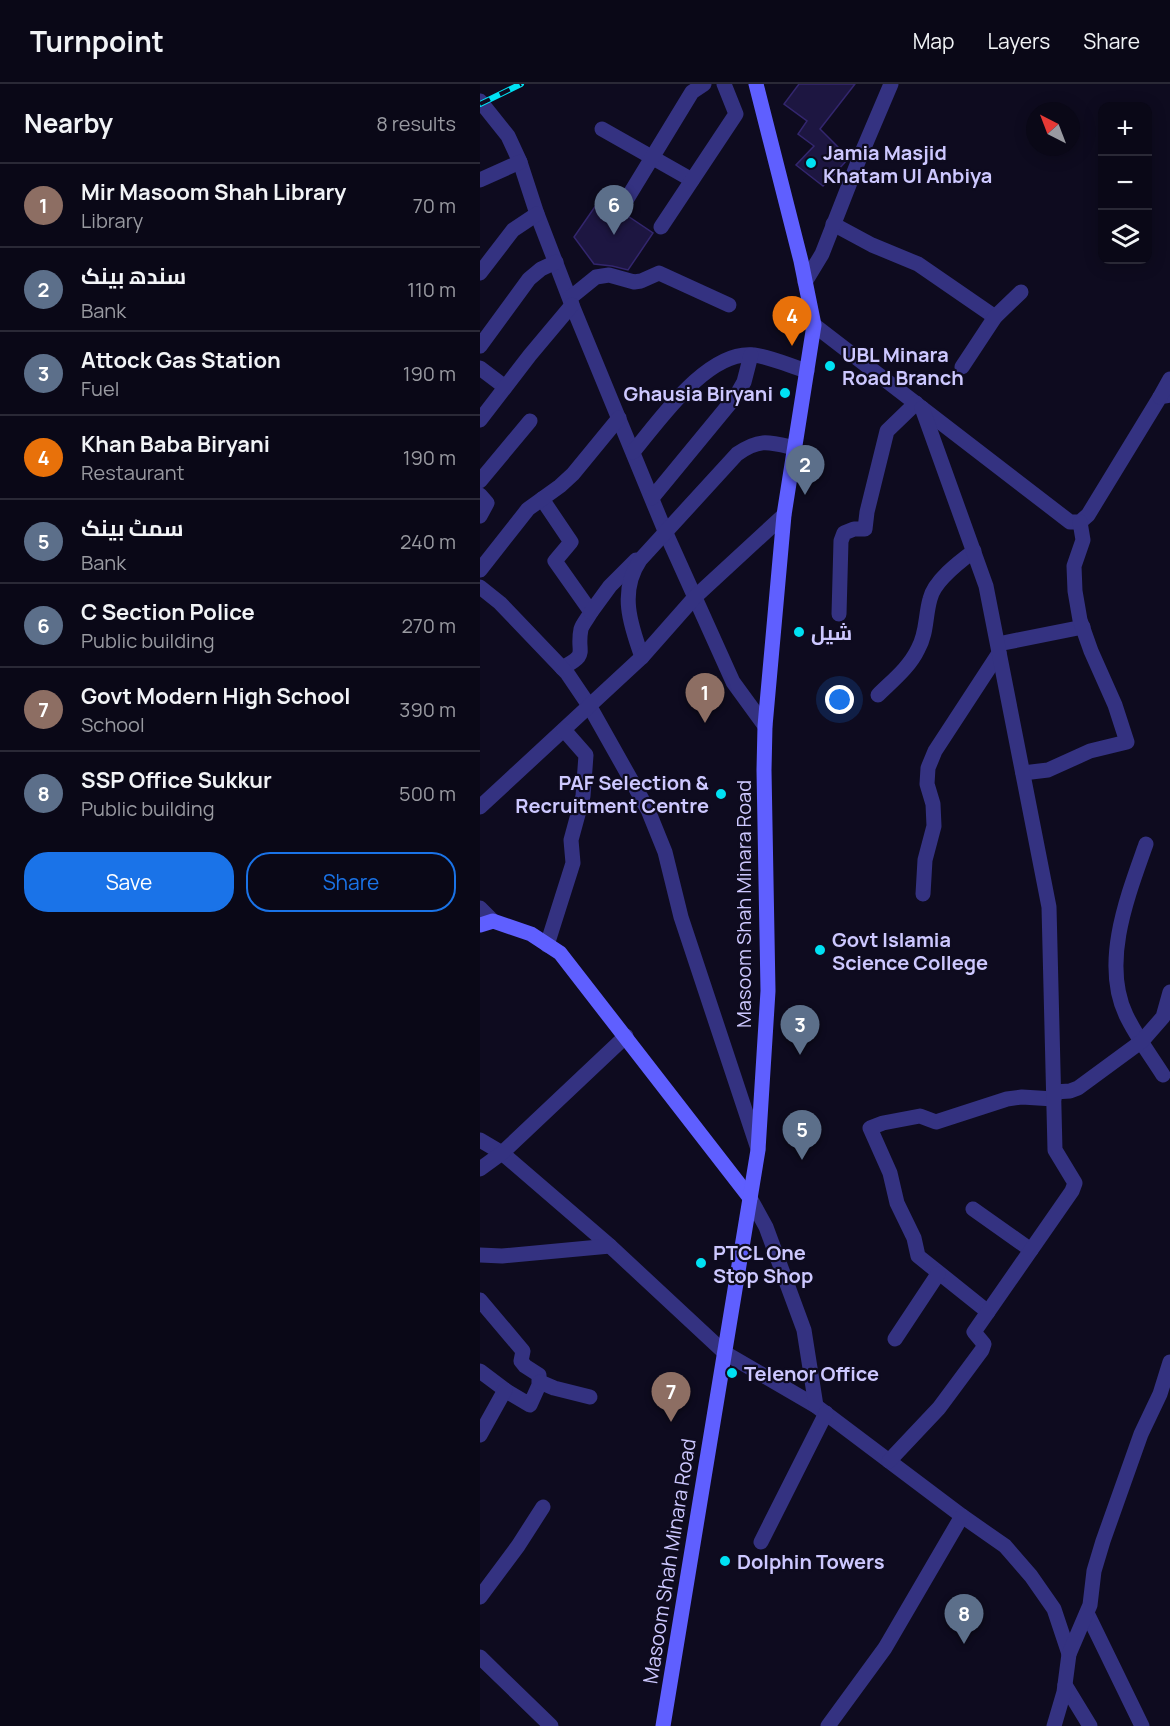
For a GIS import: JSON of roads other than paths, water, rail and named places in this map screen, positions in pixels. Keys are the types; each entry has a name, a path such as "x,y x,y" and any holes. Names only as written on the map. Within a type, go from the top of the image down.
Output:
{"main road":[{"name":"Masoom Shah Minara Road","path":"663,1726 758,1150 768,991 765,726 784,515 814,325 756,84"},
{"path":"487,923 531,934 560,953 750,1198"}],"street":[{"path":"625,202 692,92 704,84"},
{"path":"661,227 736,114 724,84"},
{"path":"805,282 822,254 886,86"},
{"path":"480,100 508,136 520,162 537,214 571,301 665,531 732,682 765,726"},
{"path":"602,129 692,180"},
{"path":"480,180 520,162"},
{"path":"480,273 513,230 537,214"},
{"path":"833,224 872,245 918,264 995,317"},
{"path":"480,346 529,279 541,269 556,262"},
{"path":"480,420 571,301 596,277 609,275 634,282 659,273 729,305"},
{"path":"962,367 995,317 1021,292"},
{"path":"814,325 1070,522 1080,522 1088,514 1165,396 1170,379"},
{"path":"633,452 698,377 729,359 751,355 807,371"},
{"path":"652,498 736,396 744,382 751,355"},
{"path":"480,368 506,387"},
{"path":"889,1461 939,1408 982,1350 984,1344 974,1332 1072,1191 1075,1183 1055,1150 1048,907 986,586 919,406"},
{"path":"839,614 841,541 844,533 854,529 866,529 867,512 887,430 919,406"},
{"path":"480,570 528,508 573,474 619,418"},
{"path":"480,482 530,421"},
{"path":"642,657 630,624 627,598 634,569 640,560 737,454 753,443 774,443 795,448"},
{"path":"480,495 488,503 480,516"},
{"path":"542,498 571,542 555,561 591,612"},
{"path":"480,807 642,657 696,597 784,515"},
{"path":"1023,773 1048,770 1090,751 1127,742 1115,705 1083,627 1075,591 1074,566 1083,540 1080,522"},
{"path":"878,695 906,668 917,653 925,631 930,597 934,590 956,565 974,551"},
{"path":"562,668 576,660 581,654 581,630 591,612 615,580 636,560 640,560"},
{"path":"480,586 500,603 562,668 590,706 648,810 665,852 681,917 758,1150"},
{"path":"923,894 926,860 935,817 927,784 928,768 935,752 998,648 1083,627"},
{"path":"547,945 573,863 571,840 583,796 586,755 564,730"},
{"path":"1146,844 1121,921 1116,954 1121,999 1126,1015 1163,1075"},
{"path":"480,908 487,923"},
{"path":"988,1312 918,1256 914,1238 897,1203 890,1173 870,1128 883,1123 920,1116 936,1122 1006,1099 1054,1095 1078,1088 1142,1041 1163,1017 1170,992"},
{"path":"480,1169 501,1154 626,1036"},
{"path":"480,1140 501,1154 610,1246 725,1353 821,1410 1005,1546 1031,1576 1054,1609 1068,1654"},
{"path":"750,1198 766,1227 804,1330 821,1410 760,1542"},
{"path":"973,1209 1031,1250"},
{"path":"480,1255 502,1256 610,1246"},
{"path":"895,1339 938,1274"},
{"path":"480,1300 523,1351 521,1361 539,1375 540,1382 530,1405 480,1371"},
{"path":"1054,1726 1065,1685 1068,1654 1090,1605 1094,1571 1103,1541 1141,1434 1165,1396 1170,1362"},
{"path":"540,1382 590,1397"},
{"path":"480,1435 505,1390"},
{"path":"480,1598 543,1507"},
{"path":"828,1726 885,1648 962,1516"},
{"path":"1087,1613 1142,1726"},
{"path":"480,1657 551,1726"},
{"path":"1065,1685 1090,1726"}],"railway":[{"path":"480,104 521,84"}],"place":[{"name":"Jamia Masjid Khatam Ul Anbiya","path":"811,163"},
{"name":"C Section Police","path":"614,235"},
{"name":"Khan Baba Biryani","path":"792,346"},
{"name":"UBL Minara Road Branch","path":"830,366"},
{"name":"Ghausia Biryani","path":"785,393"},
{"name":"سندھ بینک","path":"805,495"},
{"name":"شیل","path":"799,632"},
{"name":"Mir Masoom Shah Library","path":"705,723"},
{"name":"PAF Selection & Recruitment Centre","path":"721,794"},
{"name":"Govt Islamia Science College","path":"820,950"},
{"name":"Attock Gas Station","path":"800,1055"},
{"name":"سمٹ بینک","path":"802,1160"},
{"name":"PTCL One Stop Shop","path":"701,1263"},
{"name":"Telenor Office","path":"732,1373"},
{"name":"Govt Modern High School","path":"671,1422"},
{"name":"Dolphin Towers","path":"725,1561"},
{"name":"SSP Office Sukkur","path":"964,1644"}]}
